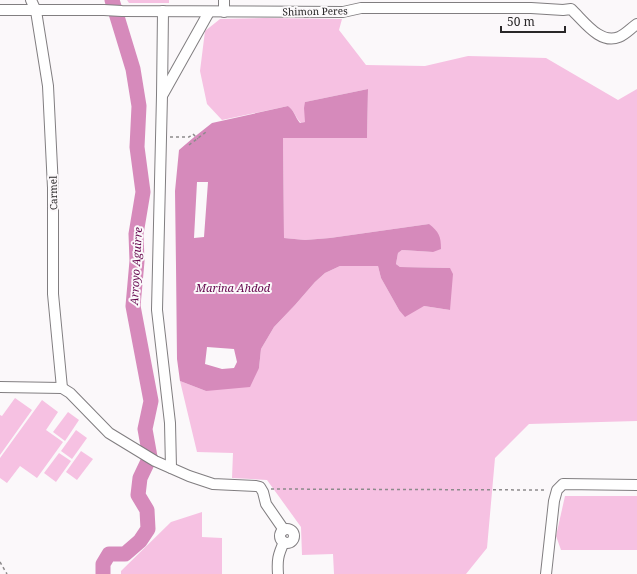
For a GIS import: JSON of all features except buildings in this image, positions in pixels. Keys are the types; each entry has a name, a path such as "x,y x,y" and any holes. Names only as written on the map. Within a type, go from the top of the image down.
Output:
{"street":[{"name":"Carmel","path":"31,0 36,11 48,86 53,188 53,294 62,388"},
{"path":"224,0 224,12"},
{"name":"Shimon Peres","path":"0,10 343,12 361,8 528,4 563,10 573,4 594,32 606,38 619,37 637,24"},
{"path":"163,11 157,310 170,422 172,468"},
{"path":"162,95 209,12"},
{"path":"0,387 62,388 109,433 155,460 189,476 213,484 260,487 266,504 284,530 280,534 281,539 284,542 277,559 278,574"},
{"path":"546,574 554,500 557,490 563,484 637,485"}],"path":[{"path":"189,145 206,132"},
{"path":"161,138 190,137 194,134 198,139"},
{"path":"260,487 264,489 310,490 557,490"},
{"path":"0,562 7,574"}],"shaded area":[{"path":"127,0 169,0 169,3 129,3"},
{"path":"220,19 342,19 339,30 366,65 425,66 468,56 546,58 618,100 637,89 637,421 529,424 495,458 487,548 466,574 334,574 333,554 302,555 301,527 267,480 232,478 233,453 197,452 180,381 206,391 259,368 261,349 274,327 325,273 340,266 378,266 381,278 399,310 424,306 450,310 450,268 400,267 396,264 398,253 402,250 433,252 429,224 330,238 305,240 284,238 283,138 367,138 368,89 305,102 305,122 301,123 288,106 222,120 207,104 200,71 205,31"},
{"path":"15,398 32,410 0,455 0,415 2,416"},
{"path":"42,400 58,412 46,430 63,442 37,478 20,466 7,483 0,478 0,458"},
{"path":"68,412 79,420 65,441 53,432"},
{"path":"76,430 87,438 72,459 61,451"},
{"path":"81,451 93,459 77,480 66,472"},
{"path":"59,453 71,461 56,482 44,473"},
{"path":"565,496 637,496 637,550 561,550 556,536"},
{"path":"202,512 202,537 222,538 222,574 121,574 121,571 171,522"}],"water":[{"name":"Marina Ahdod","path":"368,89 367,138 283,138 284,238 305,240 330,238 429,224 439,235 441,249 433,252 402,250 398,253 396,264 400,267 450,268 453,274 450,310 424,306 405,317 399,310 381,278 378,266 340,266 325,273 315,282 274,327 261,349 259,368 250,387 206,391 180,381 177,359 175,191 179,150 212,123 288,106 300,123 305,122 305,102","holes":["197,182 208,182 204,237 194,238","207,347 234,349 237,362 234,368 222,369 205,364"]}],"waterway":[{"name":"Arroyo Aguirre","path":"103,574 103,564 109,554 125,554 140,541 148,529 147,510 138,495 140,478 150,457 145,429 151,401 133,306 137,261 136,234 143,192 137,147 139,106 133,69 112,0"}]}
